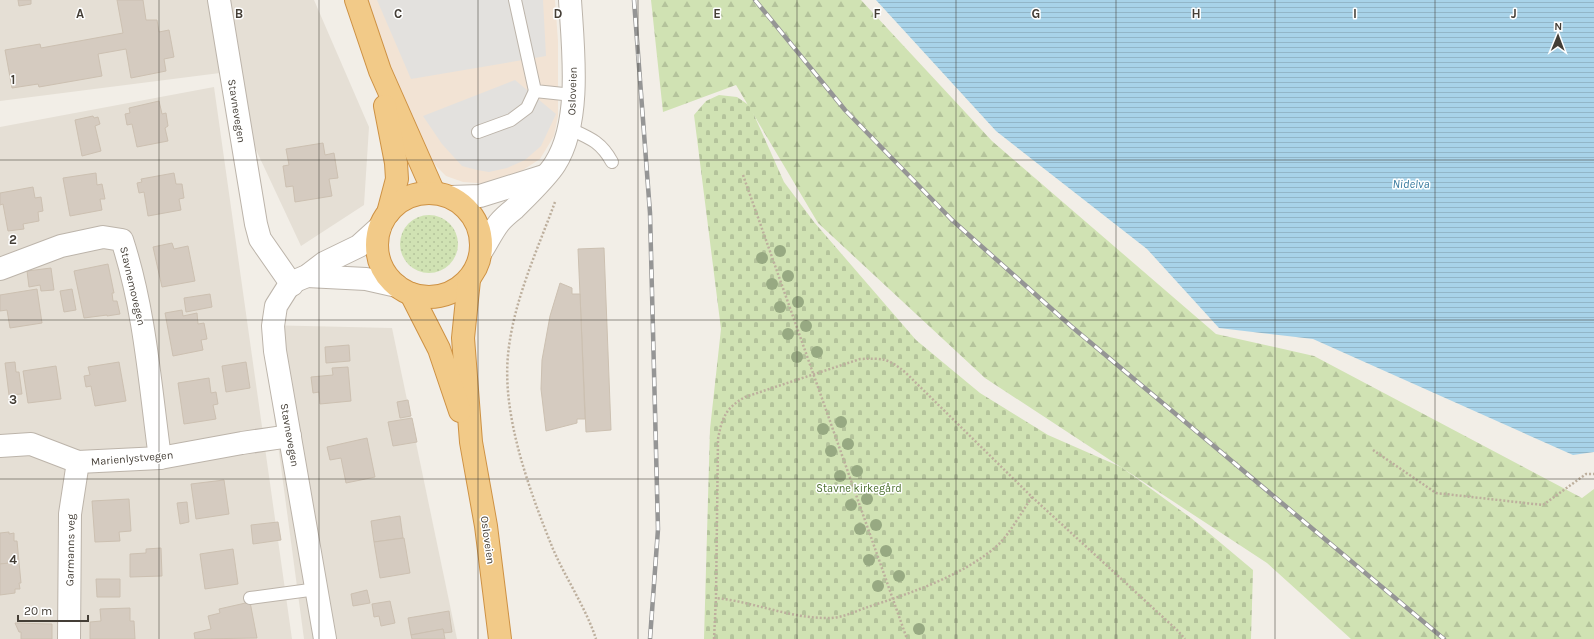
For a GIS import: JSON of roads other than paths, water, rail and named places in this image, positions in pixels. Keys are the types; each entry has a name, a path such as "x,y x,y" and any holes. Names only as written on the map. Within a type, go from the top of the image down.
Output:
{"highway":[{"path":"356,0 380,71 442,195"},
{"path":"380,71 385,110 396,163 397,179 384,220 377,244 379,261 386,275 404,290 426,297 442,296 457,290 469,280 477,267 481,252 481,236 476,221 466,207 442,195 416,194 401,201 384,220"},
{"name":"Osloveien","path":"469,280 463,338 471,442 486,526 500,639"},
{"name":"Osloveien","path":"404,290 439,349 471,442"}],"street":[{"name":"Stavnevegen","path":"219,0 256,224 260,239 300,280"},
{"name":"Osloveien","path":"481,252 499,223 545,176 555,164 564,147 570,129 573,95 570,0"},
{"path":"442,195 480,196 545,176"},
{"name":"Stavnevegen","path":"320,636 317,589 275,351 273,326 276,306 282,295 300,280 324,263 359,246 384,220"},
{"name":"Stavnemovegen","path":"0,269 61,246 103,237 122,240 142,320 160,458"},
{"path":"300,280 366,279 404,290"},
{"name":"Marienlystvegen","path":"0,446 31,444 78,462 160,458 290,436"},
{"name":"Garmanns veg","path":"69,639 70,514 78,462"}],"lane":[{"path":"478,132 511,120 527,108 535,91 515,0"},
{"path":"535,91 573,95"},
{"path":"570,129 591,138 605,150 612,162"},
{"path":"250,598 317,589"}],"water":[{"name":"Nidelva","path":"876,0 1594,0 1594,452 1573,455 1313,339 1219,328 1147,249 996,131"}],"railway":[{"path":"634,0 650,213 658,529 650,639"},
{"path":"755,0 845,110 952,220 1072,327 1444,639"}],"park label":[{"name":"Stavne kirkegård","path":"859,488"}]}
